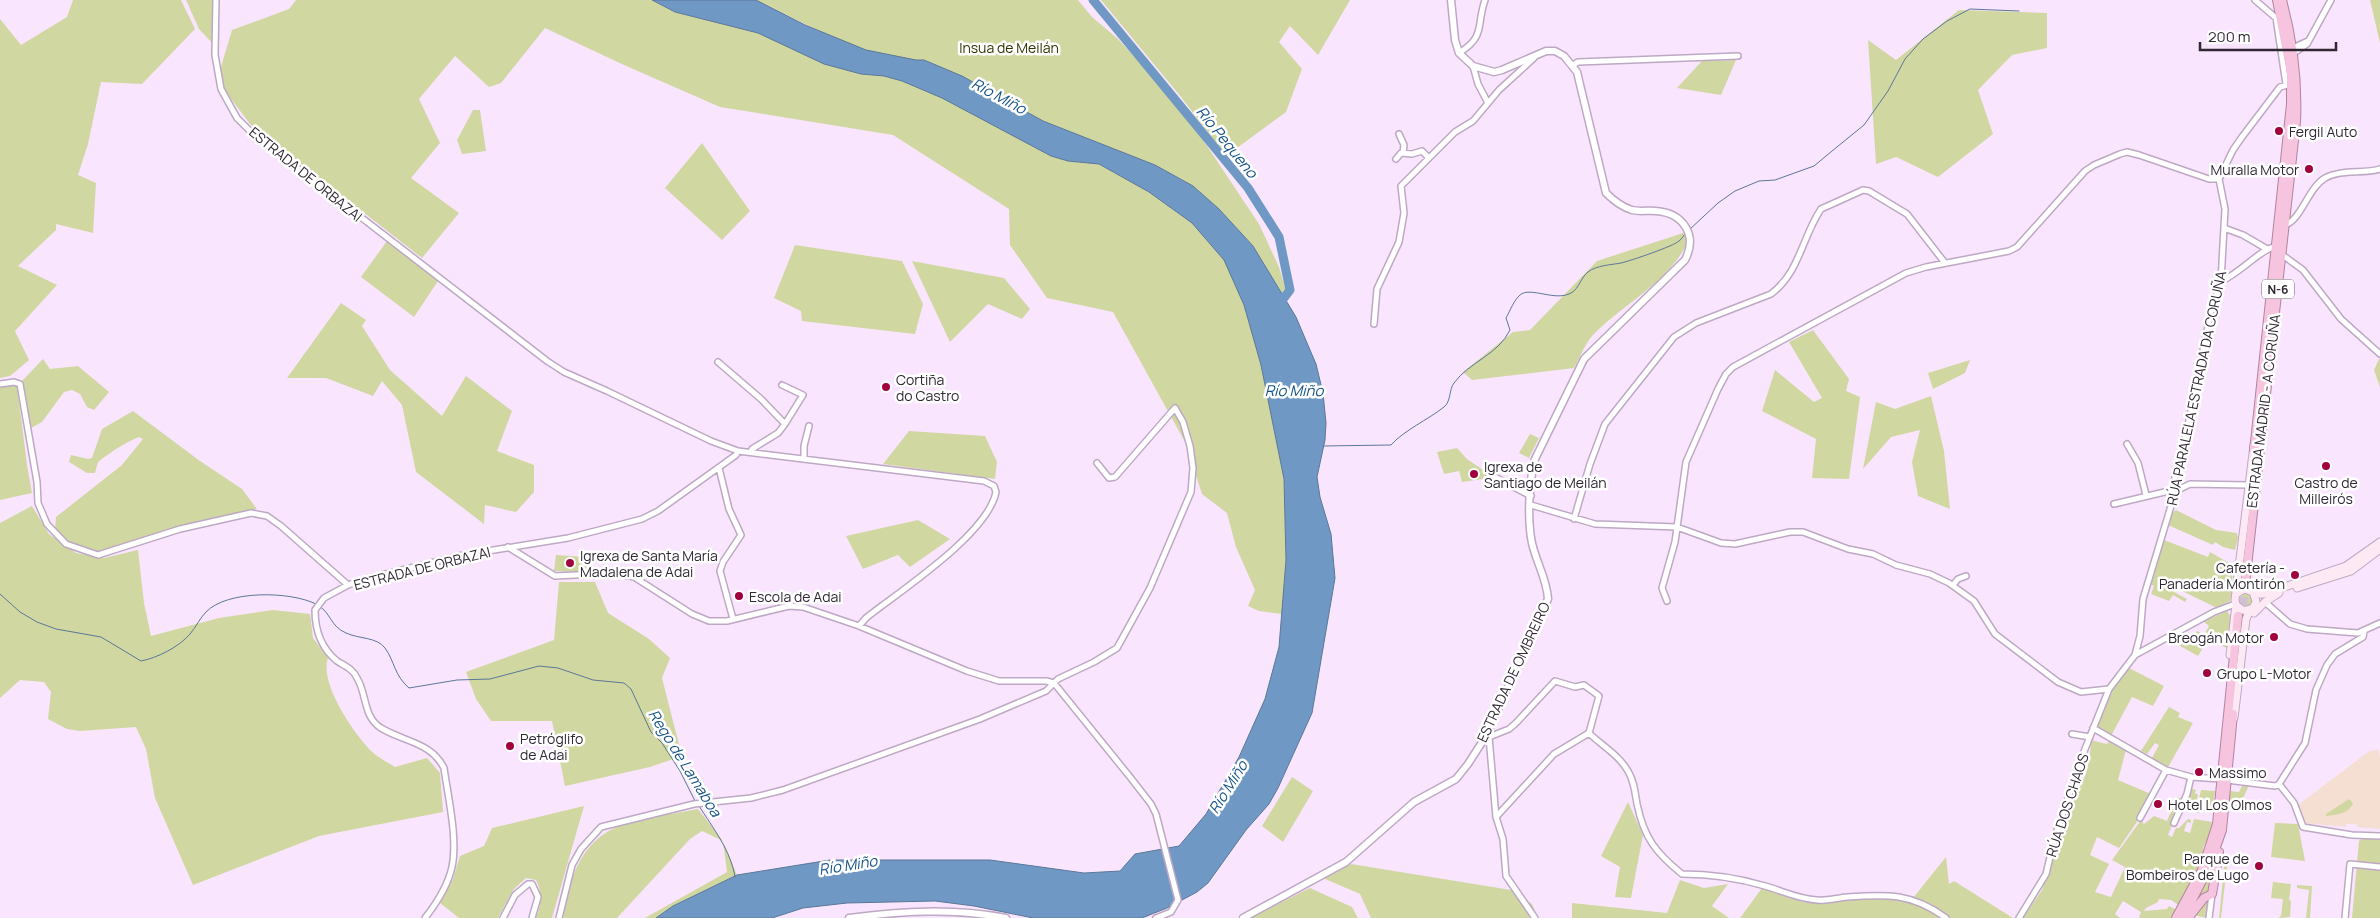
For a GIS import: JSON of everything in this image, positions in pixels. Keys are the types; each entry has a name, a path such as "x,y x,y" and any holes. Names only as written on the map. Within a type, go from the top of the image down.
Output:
{"highway":[{"name":"ESTRADA MADRID - A CORUÑA","path":"2248,588 2259,432 2276,247 2290,126 2286,40 2278,15 2277,0"},
{"name":"ESTRADA MADRID - A CORUÑA","path":"2259,432 2296,122 2295,49 2282,0"},
{"path":"2188,918 2204,898 2212,894 2222,830 2224,780 2240,616"},
{"path":"2176,918 2195,884 2208,854 2217,824 2224,780"},
{"path":"2183,918 2209,867 2222,830"}],"main road":[{"path":"2228,739 2228,684 2236,594 2248,485 2259,432"},
{"path":"2236,594 2248,588 2264,594 2337,570 2363,556 2380,542"},
{"path":"2228,739 2245,627 2250,610 2264,598 2351,570 2380,550"},
{"path":"2248,588 2256,604"},
{"path":"2245,627 2265,602 2279,593"},
{"path":"2236,604 2242,610 2250,610"}],"street":[{"name":"ESTRADA DE ORBAZAI","path":"216,0 215,56 221,89 237,118 252,133 558,368 711,441 736,450 736,455 719,468 658,511 642,518 568,538 463,555 348,585 324,598 315,610 319,638 326,650 352,670 358,679 372,720 381,728 429,749 438,757 444,768 453,845 452,867 445,886 425,918"},
{"path":"1451,0 1455,40 1460,53 1473,66 1494,72 1546,51 1555,51 1573,65 1578,62 1595,61 1738,56"},
{"path":"1460,53 1474,42 1480,33 1481,13 1485,0"},
{"path":"1667,601 1662,588 1671,560 1686,462 1726,374 1750,356 1793,336 1906,274 1945,263 2009,251 2017,247 2085,171 2094,164 2128,152 2209,179 2219,179 2233,150 2280,87 2289,84 2282,56 2278,15 2255,0"},
{"path":"2295,49 2306,46 2331,0"},
{"path":"1374,324 1377,290 1400,242 1404,213 1401,186 1455,132 1473,121 1488,102 1534,57"},
{"name":"ESTRADA DE OMBREIRO","path":"1243,918 1346,862 1414,802 1456,779 1488,736 1548,599 1547,588 1532,544 1531,473 1535,459 1584,359 1685,260 1692,241 1689,232 1675,218 1657,210 1632,210 1619,204 1606,193 1577,72 1573,65"},
{"path":"1473,66 1478,84 1488,102"},
{"path":"1399,134 1404,145 1403,153"},
{"path":"1396,159 1400,153 1412,154 1422,151 1429,158"},
{"path":"2285,225 2292,223 2312,191 2324,178 2337,174 2380,169"},
{"name":"RÚA PARALELA ESTRADA DA CORUÑA","path":"2135,655 2140,636 2143,599 2173,491 2212,311 2221,281 2225,209 2219,179"},
{"path":"1574,519 1590,464 1605,424 1681,332 1716,314 1771,294 1777,289 1794,267 1821,209 1863,190 1869,191 1908,214 1945,263"},
{"path":"2224,228 2243,235 2267,249"},
{"path":"2221,281 2239,272 2267,249 2276,247"},
{"path":"2281,254 2303,270 2340,319 2380,354"},
{"path":"718,362 785,424"},
{"path":"0,384 14,382 20,384 37,482 38,503 47,524 66,544 98,555 180,529 251,513 267,516 281,526 348,585"},
{"path":"751,452 752,449 778,433 803,396 782,385"},
{"path":"559,918 572,865 582,849 601,827 630,818 694,804 750,798 783,790 980,719 1046,691 1064,676 1094,662 1117,648 1150,588 1191,492 1194,468 1183,422 1175,408 1115,477 1109,478 1097,462"},
{"path":"804,459 804,446 808,426"},
{"path":"2127,444 2138,463 2146,495"},
{"path":"736,450 984,481 994,486 996,492 991,508 974,530 951,552 866,618 859,626"},
{"path":"719,468 729,510 741,535 723,562 720,571 733,619"},
{"path":"1489,474 1531,496"},
{"path":"2114,504 2146,495 2173,491 2190,484 2248,485"},
{"path":"1531,505 1595,524 1676,527 1721,543 1735,544 1790,532 1803,532 1848,549 1873,554 1896,565 1930,574 1953,585 1974,600 1995,634 2058,682 2081,692 2109,690"},
{"path":"516,546 516,554"},
{"path":"508,548 555,576 616,573 634,577 686,610 710,621 733,619 767,610 796,606 820,612 859,626 967,671 999,681 1046,681 1054,683 1151,804 1162,837 1177,896 1175,906 1171,912 1156,918"},
{"path":"1953,585 1958,579 1966,576"},
{"path":"2265,602 2282,618 2296,627 2344,633 2364,632 2380,623"},
{"path":"2135,655 2214,612 2236,604"},
{"path":"2093,728 2166,770 2191,777 2273,786 2279,784 2305,742 2316,690 2327,665 2335,654 2360,641 2364,632"},
{"name":"RÚA DOS CHAOS","path":"2018,918 2046,874 2055,836 2093,728 2109,690 2135,655"},
{"path":"1496,817 1554,754 1589,733 1599,696 1584,685 1575,687 1555,681 1509,729 1488,736 1496,817 1504,839 1506,876 1535,918"},
{"path":"1589,733 1613,752 1628,770 1635,786 1645,830 1659,856 1682,874 1704,874 1729,878 1765,886 1791,896 1818,900 1885,894 1925,905 1946,918"},
{"path":"2072,734 2090,737"},
{"path":"2140,818 2166,770"},
{"path":"2174,823 2187,794 2191,777"},
{"path":"2279,784 2294,803 2303,827 2352,835 2380,836"},
{"path":"2345,918 2350,864 2380,867"},
{"path":"503,918 516,894 528,884 532,884 538,897 532,918"},
{"path":"2209,918 2212,894"},
{"path":"849,918 915,911 950,911 1006,918"}],"shaded area":[{"path":"2378,749 2380,757 2380,829 2357,827 2357,824 2346,824 2346,827 2303,823 2298,805 2368,752"}],"green space":[{"path":"73,0 181,0 195,29 142,84 101,82 88,144 78,175 96,183 93,233 56,224 56,230 18,266 57,285 15,331 29,360 10,376 0,378 0,19 21,45 67,17"},
{"path":"186,0 213,0 213,44 199,29"},
{"path":"296,0 652,0 675,12 758,33 861,74 884,76 902,81 943,98 1051,156 1068,161 1099,164 1149,192 1192,223 1224,260 1244,305 1261,365 1284,479 1286,560 1282,614 1259,611 1248,606 1255,590 1236,547 1227,513 1202,494 1185,442 1113,312 1047,298 1010,245 1009,209 893,135 720,107 545,28 501,83 489,87 455,56 419,99 440,143 411,178 459,213 422,258 250,124 217,80 232,30 289,9"},
{"name":"Insua de Meilán","path":"756,0 1078,0 1092,17 1118,39 1193,125 1259,224 1279,267 1286,291 1283,295 1253,246 1219,209 1193,186 1155,165 1043,121 1003,98 924,60 880,55 859,48 816,30"},
{"path":"1101,0 1350,0 1318,55 1290,26 1279,42 1302,69 1286,112 1226,156 1181,97"},
{"path":"2370,0 2380,0 2380,43"},
{"path":"1959,10 2047,13 2047,48 2012,55 1978,90 1993,134 1938,177 1896,157 1876,164 1868,40 1896,60"},
{"path":"1736,60 1721,95 1677,88 1702,61"},
{"path":"473,110 480,110 486,151 462,154 457,140"},
{"path":"702,143 750,211 722,240 665,188"},
{"path":"1683,233 1688,242 1669,270 1590,338 1574,368 1472,380 1463,372 1513,332 1530,330 1597,261"},
{"path":"387,241 438,281 414,317 361,277"},
{"path":"795,245 902,261 923,304 915,334 802,321 801,311 774,298"},
{"path":"912,261 1004,278 1030,309 1022,319 988,304 950,342"},
{"path":"341,303 366,320 362,326 390,370 442,416 466,376 512,411 497,451 534,465 534,492 516,512 485,505 484,524 416,472 402,405 382,381 373,396 326,378 287,378"},
{"path":"1813,330 1849,379 1846,391 1860,397 1849,479 1812,478 1816,439 1762,411 1775,370 1814,402 1822,398 1789,342"},
{"path":"2380,357 2380,387 2374,370"},
{"path":"43,359 50,369 78,366 109,392 94,410 87,407 80,394 72,390 64,392 42,422 29,429 21,382"},
{"path":"1970,360 1965,373 1933,389 1928,373"},
{"path":"17,385 32,493 0,500 0,386"},
{"path":"1931,396 1944,451 1950,509 1918,496 1912,462 1920,430 1891,437 1863,469 1876,402 1895,409"},
{"path":"133,411 200,461 242,489 257,509 183,525 95,553 69,544 55,530 56,517 122,465 143,439 139,437 133,439 98,462 95,473 87,473 69,462 71,455 88,459 92,458 102,429"},
{"path":"909,431 985,436 997,462 995,479 883,464"},
{"path":"1530,434 1539,438 1529,458 1519,453"},
{"path":"1457,448 1467,459 1486,472 1483,479 1462,482 1459,471 1444,474 1437,452"},
{"path":"32,506 49,534 76,553 104,558 138,550 144,603 151,636 219,618 273,610 310,614 313,638 328,658 328,680 339,707 355,732 370,750 395,767 427,758 440,773 443,812 319,836 193,885 155,798 146,749 136,727 80,731 67,729 48,719 51,692 44,682 20,680 0,698 0,523"},
{"path":"2176,510 2216,530 2237,533 2238,538 2235,550 2223,547 2215,542 2213,545 2168,525 2171,514"},
{"path":"918,520 950,539 910,567 898,555 863,569 846,536"},
{"path":"2164,540 2208,557 2210,552 2234,566 2232,581 2235,583 2230,601 2217,608 2176,588 2174,592 2187,599 2185,602 2173,595 2169,601 2151,594 2154,586 2150,584"},
{"path":"556,555 586,557 587,572 554,571"},
{"path":"559,582 595,582 608,613 649,639 670,658 662,678 682,756 650,767 565,786 552,721 491,721 476,699 466,672 554,640"},
{"path":"2244,594 2248,594 2252,600 2248,606 2244,606 2240,602 2240,598"},
{"path":"2227,611 2231,617 2228,649 2209,638 2198,656 2171,641 2183,633 2193,638 2197,631 2204,635 2209,626 2203,621"},
{"path":"2129,668 2164,686 2153,706 2132,697 2111,736 2094,725 2110,694"},
{"path":"2169,707 2180,713 2178,717 2193,723 2167,769 2152,758 2159,745 2155,743 2147,754 2141,751"},
{"path":"2091,740 2107,744 2110,740 2126,750 2118,780 2151,794 2139,819 2119,848 2097,837 2090,855 2109,864 2095,892 2111,897 2125,867 2112,860 2141,820 2144,824 2154,816 2167,821 2177,797 2183,799 2168,835 2172,837 2176,828 2179,828 2188,819 2191,820 2191,823 2187,822 2184,831 2190,833 2194,819 2212,822 2210,834 2203,848 2203,858 2180,906 2171,900 2159,899 2158,902 2144,911 2167,909 2169,906 2177,910 2172,918 2139,918 2141,912 2123,901 2115,914 2120,918 2023,918 2042,890 2074,788 2079,789 2086,771"},
{"path":"1292,777 1313,791 1283,842 1262,826"},
{"path":"2243,784 2249,785 2242,801 2228,801 2229,791 2239,792"},
{"path":"2190,788 2196,790 2195,793 2198,795 2196,803 2192,804 2190,810 2184,806"},
{"path":"2201,790 2215,791 2212,811 2200,810 2199,813 2196,812"},
{"path":"2349,799 2353,803 2348,810 2326,816 2326,814"},
{"path":"1628,802 1643,835 1631,898 1615,897 1620,867 1601,856"},
{"path":"584,806 552,918 536,918 540,903 540,889 536,880 526,878 514,889 498,918 459,918 440,903 453,879 460,856 484,846 492,828"},
{"path":"698,809 723,841 702,831 690,839 617,918 563,918 569,888 580,862 591,845 605,834 637,820"},
{"path":"2275,823 2298,824 2305,861 2271,857"},
{"path":"2362,838 2380,840 2380,918 2352,918 2359,841"},
{"path":"723,841 737,875 673,906 656,918 645,918 727,872"},
{"path":"1946,857 1949,884 1954,881 2013,918 1949,918 1913,898"},
{"path":"2225,858 2228,858 2221,918 2219,918"},
{"path":"1351,864 1511,890 1532,904 1538,918 1371,918 1360,894 1323,878"},
{"path":"2212,868 2210,890 2196,902"},
{"path":"1680,880 1704,888 1728,884 1712,906 1729,918 1572,918 1572,903 1667,913"},
{"path":"2273,882 2291,884 2289,900 2291,901 2290,917 2278,918 2281,916 2283,899 2271,898"},
{"path":"2297,885 2312,886 2310,918 2306,918 2309,890 2297,888"},
{"path":"1310,888 1352,907 1358,918 1250,918"},
{"path":"1762,888 1810,903 1868,898 1900,900 1921,907 1943,918 1740,918"},
{"path":"2208,900 2207,918 2193,915"}],"water":[{"name":"Río Miño","path":"652,0 756,0 805,25 866,50 924,60 962,76 1043,121 1155,165 1193,186 1219,209 1253,246 1296,317 1316,364 1323,393 1326,423 1325,440 1317,477 1320,497 1331,534 1335,578 1312,713 1269,804 1246,830 1208,883 1197,892 1167,908 1142,918 1033,918 974,906 935,901 847,903 803,908 772,918 656,918 673,906 737,875 830,860 990,860 1084,873 1120,871 1135,854 1179,846 1206,814 1239,757 1265,699 1279,647 1286,560 1284,479 1261,365 1244,305 1224,260 1192,223 1149,192 1099,164 1068,161 1051,156 942,98 902,81 884,76 861,74 824,64 758,33 675,12"}],"waterway":[{"name":"Río Pequeno","path":"1093,0 1248,188 1279,237 1290,290 1277,307"},
{"path":"1689,230 1718,203 1735,191 1759,181 1775,180 1814,166 1864,125 1888,91 1905,59 1923,39 1947,21 1970,9 2019,11"},
{"path":"1323,446 1391,445 1402,435 1444,407 1448,402 1452,386 1460,376 1505,339 1510,330 1506,318 1520,295 1530,292 1558,296 1571,293 1586,274 1592,270 1626,262 1661,250 1679,241 1686,232"},
{"name":"Rego de Lamaboa","path":"0,594 20,612 37,622 56,629 101,637 141,661 161,655 180,643 190,634 206,612 228,600 243,596 275,595 305,600 316,604"},
{"name":"Rego de Lamaboa","path":"319,606 341,630 351,635 382,644 400,678 409,688 457,680 490,679 539,666 558,668 593,680 624,683 631,689 651,732 662,743 680,771 696,803"},
{"name":"Rego de Lamaboa","path":"699,806 726,849 735,877"}],"tunnel":[{"path":"2242,617 2245,585"}],"place":[{"name":"Fergil Auto","path":"2279,131"},
{"name":"Muralla Motor","path":"2309,169"},
{"name":"Cortiña do Castro","path":"886,387"},
{"name":"Castro de Milleirós","path":"2326,466"},
{"name":"Igrexa de Santiago de Meilán","path":"1474,474"},
{"name":"Igrexa de Santa María Madalena de Adai","path":"570,563"},
{"name":"Cafetería - Panadería Montirón","path":"2295,575"},
{"name":"Escola de Adai","path":"739,596"},
{"name":"Breogán Motor","path":"2274,637"},
{"name":"Grupo L-Motor","path":"2207,673"},
{"name":"Petróglifo de Adai","path":"510,746"},
{"name":"Massimo","path":"2199,772"},
{"name":"Hotel Los Olmos","path":"2158,804"},
{"name":"Parque de Bombeiros de Lugo","path":"2259,866"}]}
